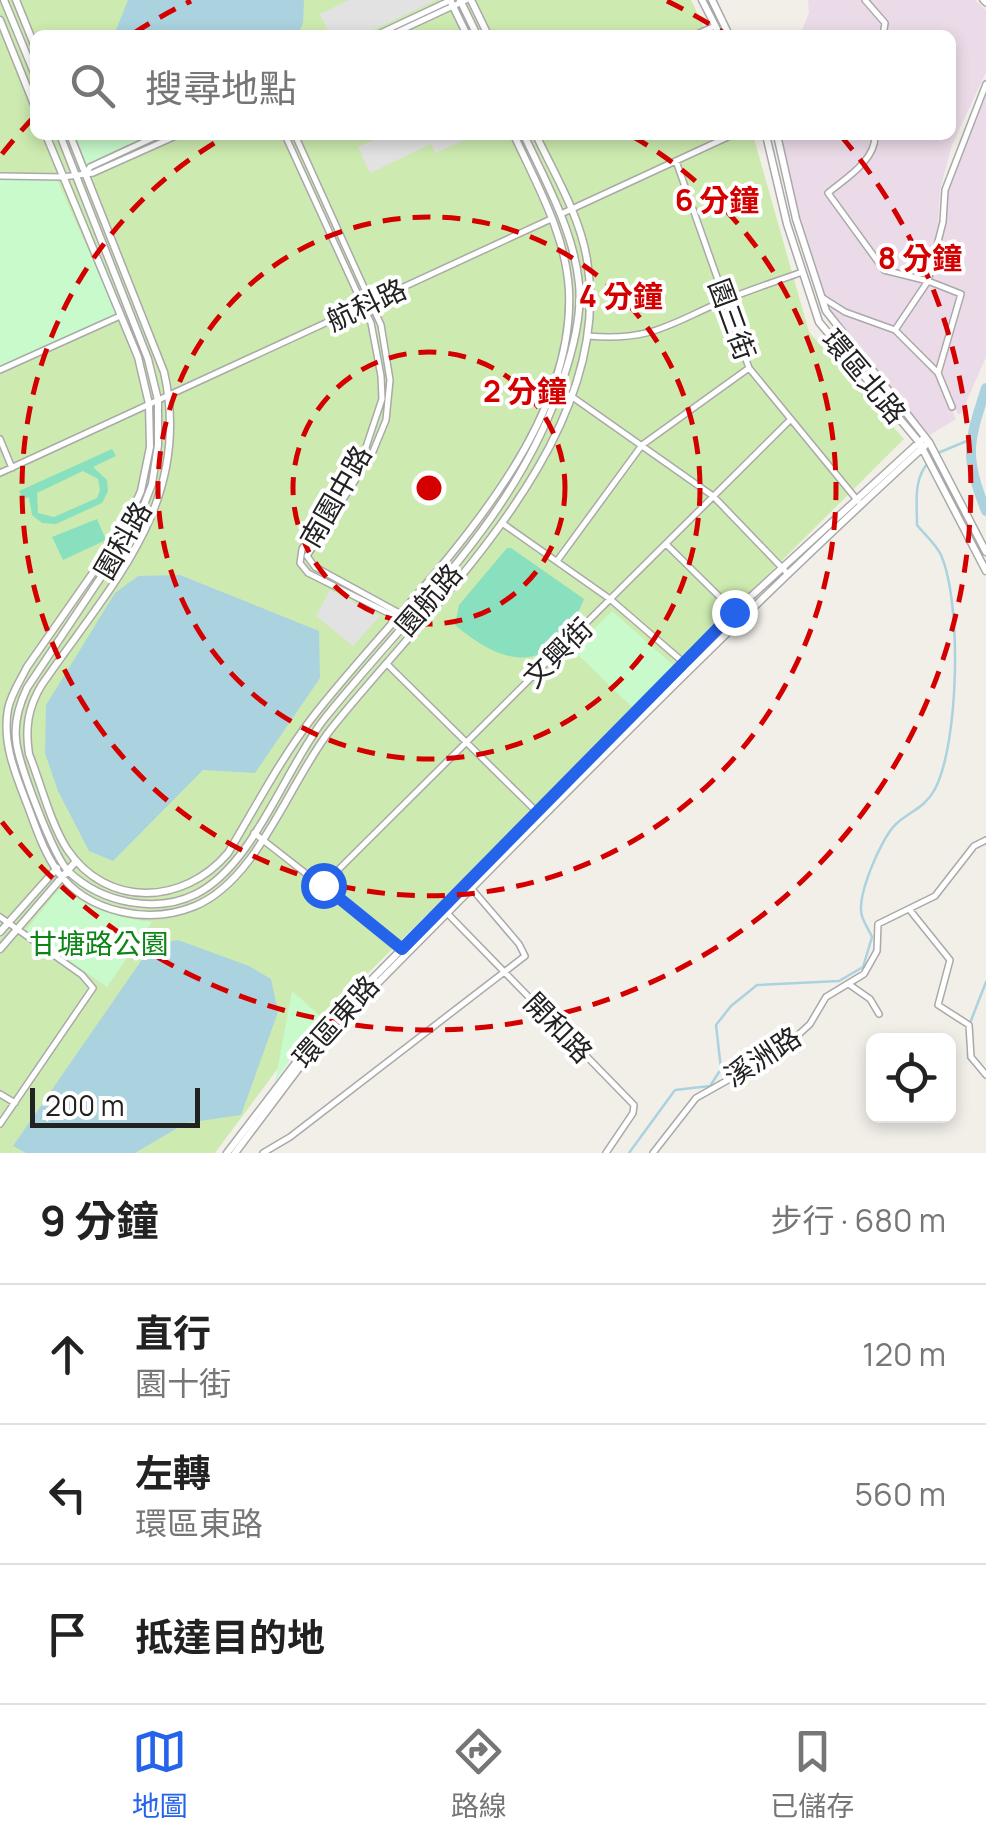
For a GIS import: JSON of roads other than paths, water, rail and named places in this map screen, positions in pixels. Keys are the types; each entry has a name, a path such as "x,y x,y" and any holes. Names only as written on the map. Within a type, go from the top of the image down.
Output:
{"street":[{"path":"4,0 30,62"},
{"path":"16,0 30,35"},
{"path":"702,0 725,30"},
{"path":"712,0 720,30"},
{"path":"864,0 886,23 884,30"},
{"path":"388,30 458,1"},
{"path":"401,30 458,1"},
{"path":"458,1 466,30"},
{"path":"458,1 474,30"},
{"path":"458,1 484,30"},
{"path":"0,20 30,95"},
{"path":"706,30 719,24"},
{"path":"896,330 928,281 943,222 944,190 986,84"},
{"path":"48,140 138,357 149,404 150,446 125,527 27,668 9,705 7,732 10,755 46,854 56,869 64,870 103,906 135,914 175,912 204,902 240,874 329,731 417,630 502,523 533,476 571,396 588,336 590,300 587,260 570,210 538,140"},
{"name":"園科路","path":"63,140 81,175 148,360 158,400 156,464 137,523 36,674 16,716 19,755 64,870"},
{"path":"71,140 81,175 154,340 169,395 168,462 158,504 144,538 41,686 27,723 29,754 65,846 76,860 84,870 106,883 140,893 173,892 202,879 228,853 313,717 465,538 524,447 548,396 569,308 566,262 552,218 516,140"},
{"path":"81,175 90,166 148,140"},
{"path":"0,176 81,175 166,140"},
{"name":"南園中路","path":"287,140 371,323 382,398 366,447 302,549 300,563 308,573 400,616"},
{"name":"南園中路","path":"297,140 381,325 391,397 372,454 308,556 314,566 417,630"},
{"name":"園航路","path":"64,870 113,898 135,903 175,902 214,883 254,833 322,722 476,542 530,460 559,393 573,348 580,285 560,214 526,140"},
{"name":"航科路","path":"0,473 721,140"},
{"name":"環區北路","path":"767,140 806,270 836,328 924,442"},
{"name":"環區北路","path":"779,140 819,322 924,442"},
{"path":"876,140 867,159 828,193 884,270 961,294 938,373"},
{"name":"園三街","path":"676,161 749,368 859,502"},
{"path":"588,336 626,338 662,330 726,300 806,270"},
{"path":"821,297 844,312 896,330 938,373 952,407"},
{"path":"0,370 122,315"},
{"path":"557,561 642,445 749,368"},
{"path":"559,393 571,396 713,496 785,571"},
{"name":"文興街","path":"323,885 790,419"},
{"path":"0,439 12,468"},
{"path":"924,442 986,552"},
{"name":"環區東路","path":"227,1153 306,1047 540,816 687,666 734,612 785,571 924,442"},
{"path":"933,458 986,570"},
{"path":"502,523 610,599 687,666"},
{"path":"666,544 742,619"},
{"name":"環區東路","path":"687,666 742,619 785,571"},
{"path":"388,665 540,816"},
{"name":"環區東路","path":"445,911 540,816"},
{"path":"254,833 405,951"},
{"name":"溪洲路","path":"653,1153 696,1098 797,1036 810,1024 826,997 864,974 874,958 878,924 935,896 974,846 986,840"},
{"path":"0,948 76,860"},
{"path":"0,932 4,920 56,869"},
{"path":"263,1153 290,1137 525,952 472,888"},
{"path":"909,909 950,960 938,1005 968,1025 972,1058 986,1075"},
{"name":"開和路","path":"445,911 634,1105 606,1153"},
{"path":"0,1124 93,988 82,975 4,920"},
{"name":"環區東路","path":"235,1153 311,1052 405,951"},
{"path":"850,985 870,998 880,1014"},
{"path":"0,1094 15,1103"}],"water":[{"path":"128,0 304,0 300,30 116,30"},
{"path":"180,575 319,631 320,678 255,773 203,770 113,861 89,851 58,791 45,753 46,705 115,593 138,576"},
{"path":"178,940 249,966 271,979 278,1012 241,1115 186,1123 135,1153 26,1153 13,1146 152,945"}],"waterway":[{"path":"986,388 971,450 974,476 986,511"},
{"path":"938,453 969,440"},
{"path":"629,1153 675,1090 710,1086 721,1069 716,1025 731,1006 757,985 839,981 863,967 872,937 861,907 871,868 890,831 927,801 935,789 949,740 955,638 948,577 941,555 917,525 918,483 929,462"},
{"path":"970,1023 986,982"},
{"path":"968,1051 968,1058 975,1065"}],"park label":[{"name":"甘塘路公園","path":"99,943"}]}
